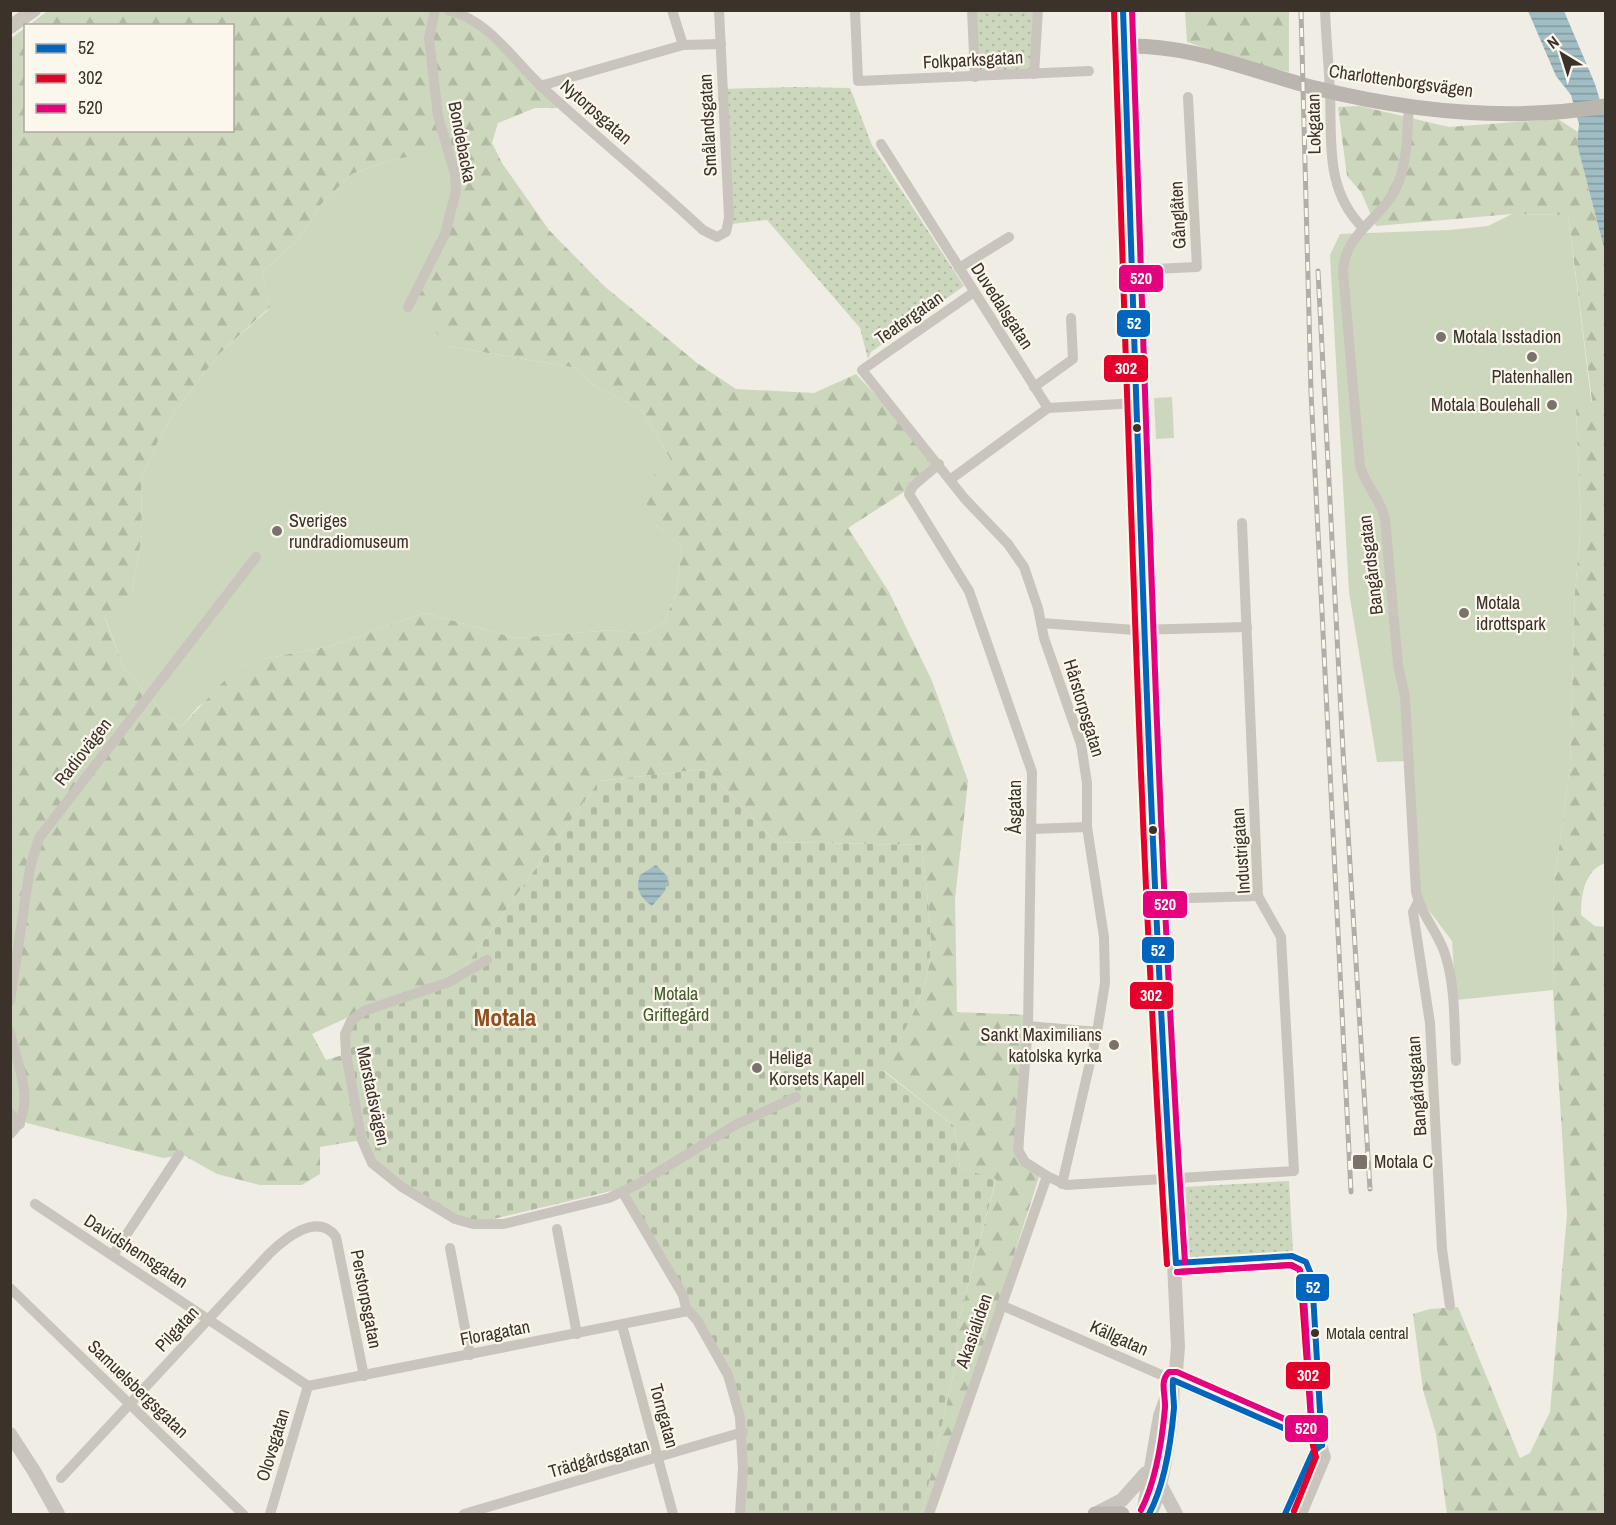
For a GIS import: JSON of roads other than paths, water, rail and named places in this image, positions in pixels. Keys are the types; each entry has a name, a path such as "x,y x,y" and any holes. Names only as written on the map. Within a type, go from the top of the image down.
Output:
{"main road":[{"path":"1123,10 1124,46"},
{"name":"Charlottenborgsvägen","path":"1124,46 1181,49 1342,94 1409,105 1474,112 1561,112 1605,106"},
{"path":"1095,1515 1122,1515"}],"street":[{"path":"10,27 34,10"},
{"name":"Bondebacka","path":"408,307 445,234 456,191 451,158 438,116 429,38 435,10"},
{"name":"Nytorpsgatan","path":"448,10 477,23 492,34 540,86 703,230 717,237 723,236"},
{"path":"672,10 683,45"},
{"name":"Smålandsgatan","path":"719,10 729,218 729,227 723,236"},
{"name":"Folkparksgatan","path":"855,10 858,81 1089,71"},
{"path":"972,10 975,77"},
{"path":"1034,74 1038,10"},
{"name":"Lokgatan","path":"1325,10 1332,168 1341,198 1352,217 1363,228"},
{"path":"540,86 683,45 721,44"},
{"path":"1124,46 1144,630 1178,1347 1172,1383 1174,1400 1160,1484 1154,1507 1149,1515"},
{"name":"Gånglåten","path":"1131,270 1197,267 1188,97"},
{"name":"Bangårdsgatan","path":"1409,105 1403,164 1397,186 1348,248 1343,278 1360,466 1366,482 1382,506 1385,519 1398,665 1405,697 1418,902 1439,938 1448,966 1456,1061"},
{"name":"Duvedalsgatan","path":"881,144 1048,408"},
{"path":"958,268 1009,237"},
{"name":"Teatergatan","path":"862,370 974,292"},
{"path":"1034,387 1073,359 1071,318"},
{"name":"Hårstorpsgatan","path":"862,370 975,511 1017,555 1031,583 1041,623 1082,751 1088,827 1104,937 1104,992 1062,1184"},
{"path":"951,479 1048,408 1138,403"},
{"name":"Åsgatan","path":"939,464 913,486 909,494 964,582 1030,764 1033,782 1028,1026 1018,1150 1024,1162 1047,1176"},
{"name":"Industrigatan","path":"1170,1178 1294,1172 1281,937 1258,896 1242,523"},
{"name":"Radiovägen","path":"10,1001 30,868 39,838 256,557"},
{"path":"1041,623 1144,630 1247,627"},
{"path":"1032,829 1088,827"},
{"path":"1156,899 1258,896"},
{"name":"Bangårdsgatan","path":"1418,902 1413,912 1413,920 1430,1023 1442,1249 1450,1306"},
{"name":"Marstadsvägen","path":"487,960 449,982 364,1011 346,1028 344,1043 349,1073 362,1140 372,1163 383,1174 441,1211 473,1224 504,1224 623,1192 738,1124 796,1097"},
{"path":"1028,1026 1097,1032"},
{"path":"10,1032 26,1104 20,1124 10,1134"},
{"path":"10,1113 20,1124"},
{"path":"113,1255 179,1155"},
{"path":"1047,1176 1062,1184 1170,1178"},
{"name":"Akasialiden","path":"929,1515 1047,1176"},
{"path":"623,1192 683,1295 688,1311 697,1320 728,1375 743,1432 740,1515"},
{"name":"Davidshemsgatan","path":"35,1204 308,1386"},
{"name":"Pilgatan","path":"61,1478 290,1234 316,1227 331,1230"},
{"path":"557,1229 577,1334"},
{"name":"Perstorpsgatan","path":"331,1230 338,1240 364,1376"},
{"path":"450,1248 470,1355"},
{"name":"Samuelsbergsgatan","path":"10,1287 243,1515"},
{"name":"Källgatan","path":"1001,1305 1172,1383 1322,1445"},
{"name":"Floragatan","path":"308,1386 688,1311"},
{"name":"Torngatan","path":"622,1325 673,1515"},
{"path":"1143,1515 1149,1468 1163,1400 1172,1383"},
{"name":"Olovsgatan","path":"270,1515 308,1386"},
{"name":"Trädgårdsgatan","path":"464,1515 743,1432"},
{"path":"10,1434 58,1515"},
{"path":"1285,1515 1313,1452 1322,1445 1326,1457 1302,1515"},
{"path":"1095,1515 1122,1500 1140,1482 1149,1468"},
{"path":"1160,1484 1176,1515"}],"water":[{"path":"1528,11 1564,11 1595,84 1605,117 1605,252 1577,144 1579,124 1571,95 1556,76"},
{"path":"656,865 668,877 665,891 652,906 642,896 638,885 640,875"}],"railway":[{"path":"1301,10 1311,392 1351,1192"},
{"path":"1318,271 1343,751 1370,1189"}],"place":[{"name":"Motala Isstadion","path":"1441,337"},
{"name":"Platenhallen","path":"1532,357"},
{"name":"Motala Boulehall","path":"1552,405"},
{"name":"Sveriges rundradiomuseum","path":"277,531"},
{"name":"Motala idrottspark","path":"1464,613"},
{"name":"Sankt Maximilians katolska kyrka","path":"1114,1045"},
{"name":"Heliga Korsets Kapell","path":"757,1068"},
{"name":"Motala C","path":"1360,1162"},
{"name":"Motala central","path":"1315,1333"}],"district":[{"name":"Motala","path":"505,1018"}],"park label":[{"name":"Motala Griftegård","path":"676,1004"}]}
